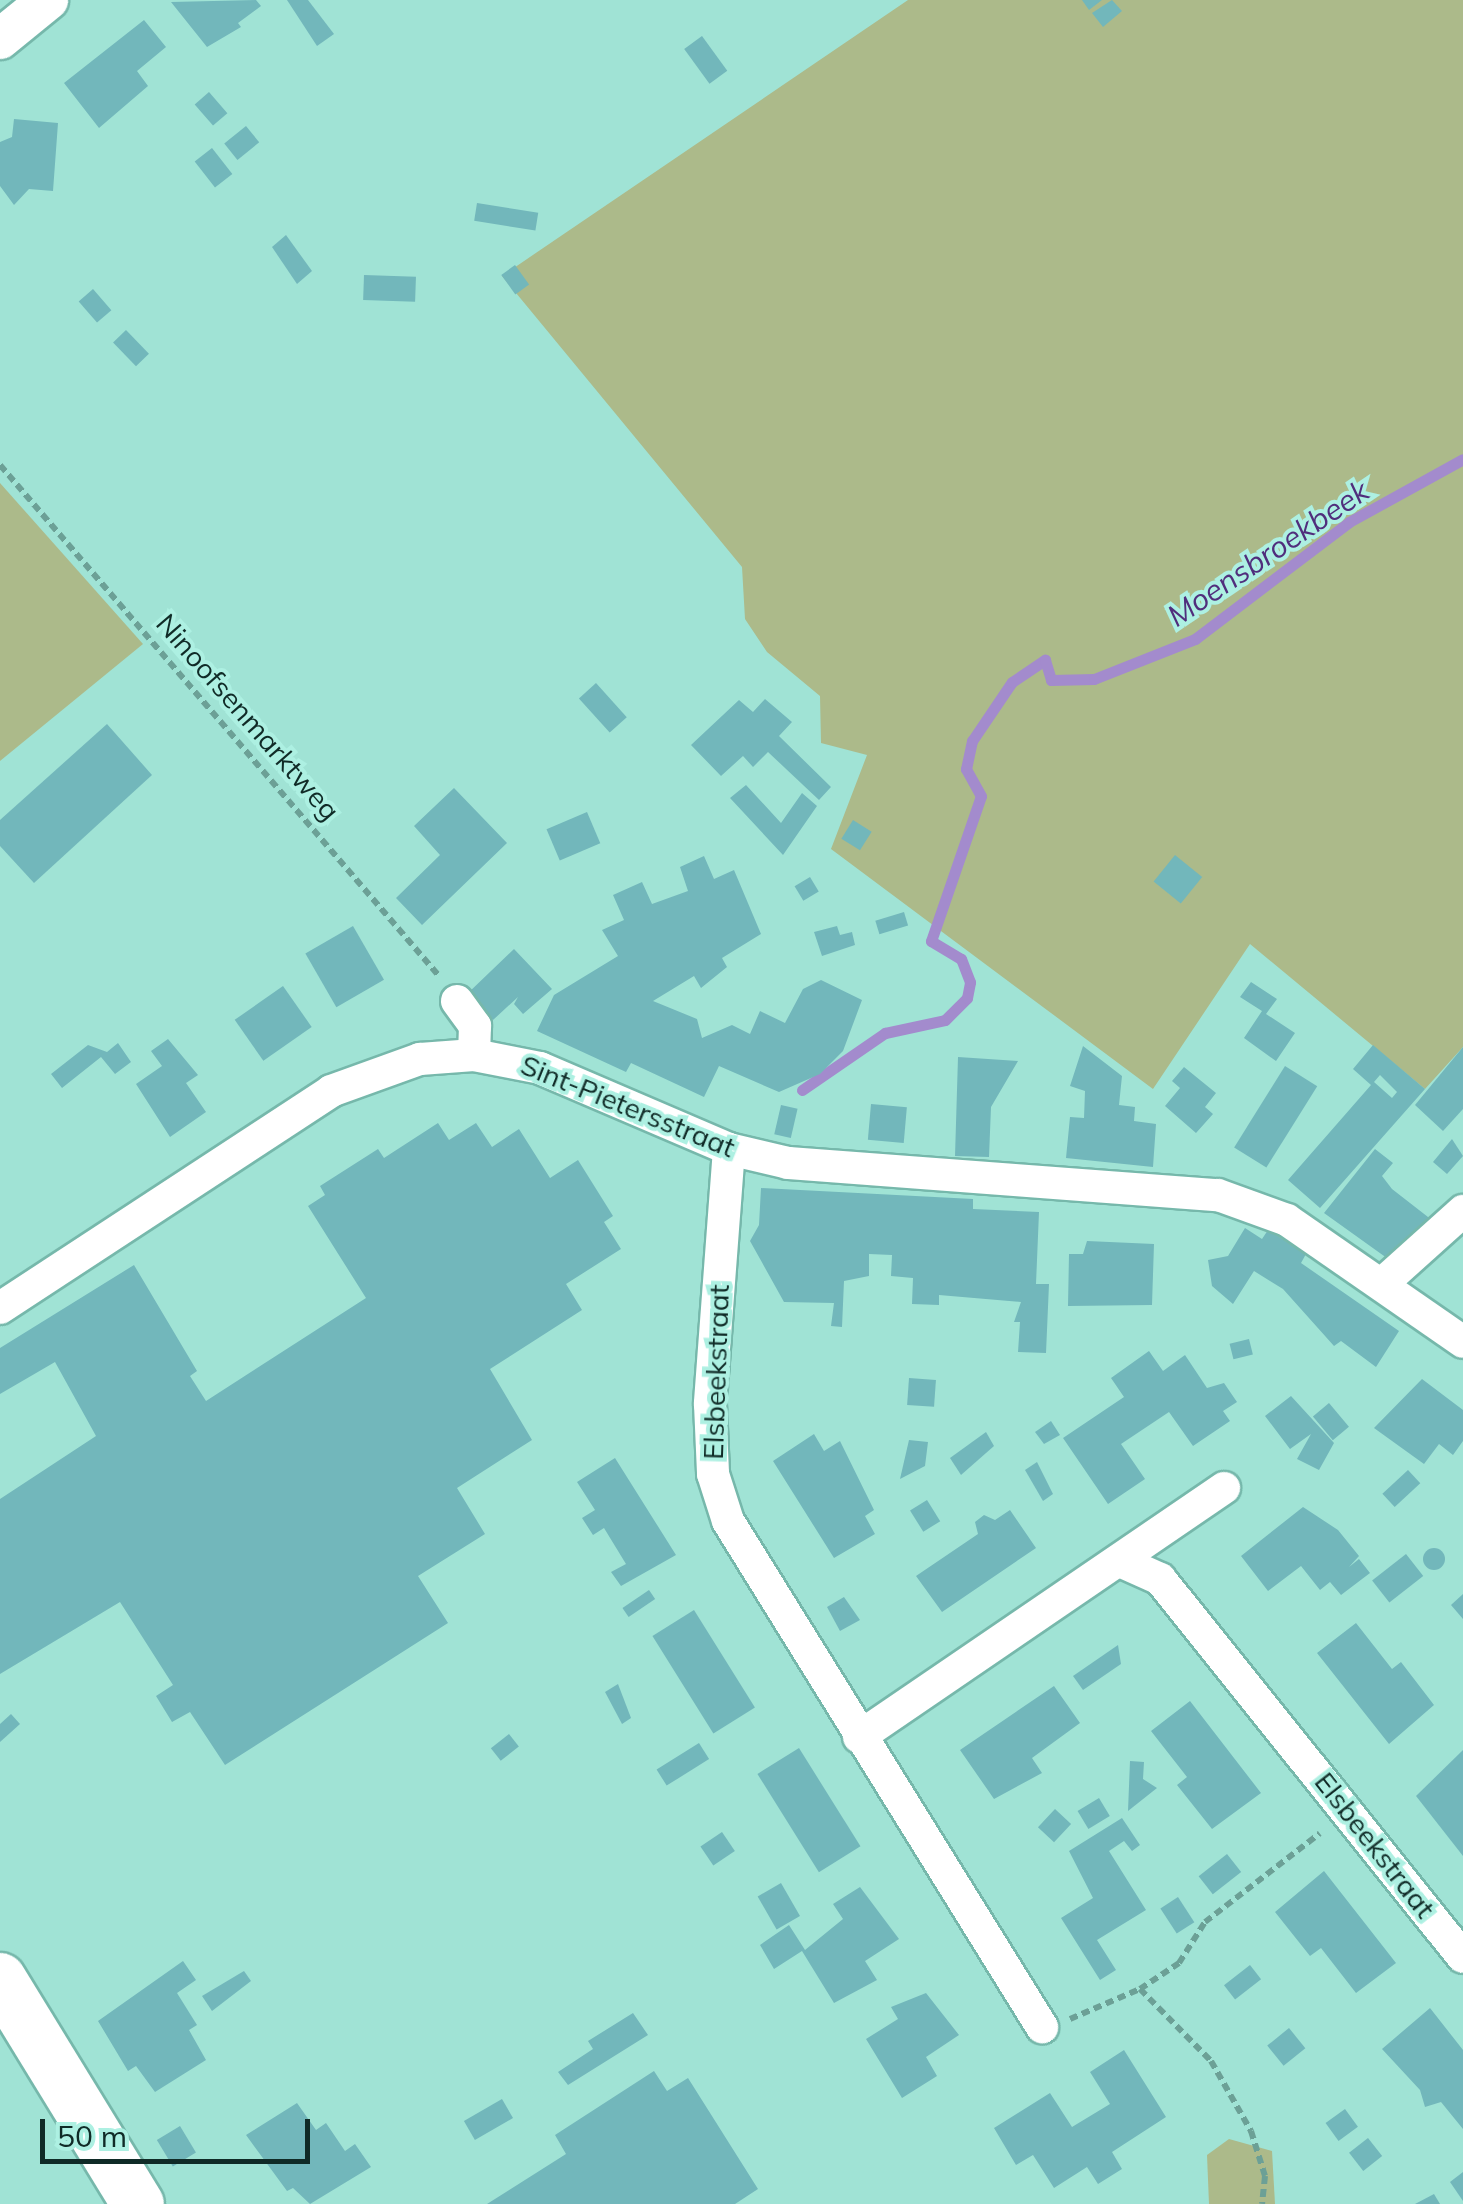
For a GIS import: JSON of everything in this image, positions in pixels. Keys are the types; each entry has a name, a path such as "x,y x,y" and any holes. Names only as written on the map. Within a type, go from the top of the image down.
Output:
{"main road":[{"path":"0,1979 138,2204"}],"street":[{"path":"0,39 48,0"},
{"path":"457,1001 475,1026 474,1055"},
{"name":"Sint-Pietersstraat","path":"0,1308 331,1091 420,1058 474,1055 540,1068 729,1148 788,1163 1218,1195 1287,1220 1463,1342"},
{"name":"Elsbeekstraat","path":"729,1148 710,1404 713,1474 748,1559 1042,2028"},
{"path":"1383,1283 1463,1211"},
{"path":"860,1737 1122,1562 1224,1488"},
{"name":"Elsbeekstraat","path":"1122,1562 1160,1579 1463,1957"}],"path":[{"name":"Ninoofsenmarktweg","path":"0,466 409,937 457,1001"},
{"path":"1042,2028 1140,1989 1179,1963 1205,1922 1349,1810"},
{"path":"1140,1989 1210,2062 1252,2131 1265,2176 1262,2204"}],"green space":[{"path":"908,0 1463,0 1463,1047 1425,1089 1250,944 1153,1089 831,849 867,755 821,743 820,696 767,652 745,619 742,567 502,276"},
{"path":"0,483 143,644 0,761"},
{"path":"1229,2139 1272,2151 1275,2204 1209,2204 1207,2155"}],"building":[{"path":"256,0 261,6 238,23 241,27 207,47 171,2"},
{"path":"287,0 308,0 334,34 317,46"},
{"path":"1082,0 1102,0 1089,10"},
{"path":"1112,0 1122,11 1103,27 1092,13"},
{"path":"144,20 166,47 137,71 148,86 99,128 64,83"},
{"path":"702,36 727,71 709,84 684,49"},
{"path":"209,92 227,113 213,126 195,104"},
{"path":"14,119 58,123 53,191 29,189 14,205 0,186 0,142 12,137"},
{"path":"246,126 259,142 237,160 224,144"},
{"path":"212,148 232,174 215,188 195,162"},
{"path":"477,203 538,213 535,230 474,221"},
{"path":"286,235 312,271 297,284 272,247"},
{"path":"515,265 529,284 515,294 501,275"},
{"path":"364,275 416,277 415,302 363,300"},
{"path":"93,289 111,310 97,323 79,301"},
{"path":"126,330 149,354 136,366 113,343"},
{"path":"596,683 627,717 610,733 579,698"},
{"path":"765,699 792,722 779,736 831,787 819,800 768,752 753,767 743,756 721,776 691,745 739,700 753,712"},
{"path":"107,724 152,775 34,883 0,846 0,820"},
{"path":"746,785 781,823 802,793 817,806 783,855 730,798"},
{"path":"454,788 507,843 422,925 396,898 440,855 414,826"},
{"path":"587,812 600,843 560,860 546,829"},
{"path":"853,820 872,832 860,850 841,839"},
{"path":"1175,855 1202,877 1181,903 1154,881"},
{"path":"704,856 714,879 734,870 761,934 722,958 727,967 701,988 694,976 653,1001 697,1019 702,1038 732,1025 750,1034 760,1011 785,1023 803,989 821,980 862,1000 843,1051 820,1074 779,1092 719,1066 704,1097 631,1063 626,1072 537,1031 554,995 618,956 602,930 624,920 613,895 642,882 652,904 688,891 680,867"},
{"path":"810,877 819,892 803,901 795,886"},
{"path":"904,912 908,925 879,934 875,921"},
{"path":"353,926 384,980 336,1007 305,953"},
{"path":"837,926 840,935 852,932 855,945 822,956 814,932"},
{"path":"514,949 552,989 523,1014 514,1004 518,997 493,1020 466,995"},
{"path":"1251,982 1277,999 1266,1014 1295,1033 1276,1061 1244,1038 1262,1011 1240,997"},
{"path":"283,986 312,1027 263,1061 235,1020"},
{"path":"168,1039 198,1075 186,1083 206,1112 170,1137 136,1084 162,1066 151,1051"},
{"path":"118,1043 131,1062 115,1074 101,1057 62,1088 51,1074 88,1045 107,1052"},
{"path":"1373,1045 1425,1089 1320,1208 1288,1180 1371,1085 1353,1069","holes":["1380,1075 1397,1092 1392,1098 1374,1082"]},
{"path":"1083,1046 1122,1076 1119,1105 1135,1107 1134,1121 1156,1124 1153,1167 1066,1158 1070,1117 1084,1118 1085,1091 1070,1086"},
{"path":"1463,1047 1463,1109 1443,1131 1415,1105"},
{"path":"958,1057 1018,1061 991,1107 989,1157 955,1156"},
{"path":"1285,1066 1317,1086 1266,1168 1234,1147"},
{"path":"1184,1067 1216,1093 1205,1107 1213,1114 1196,1133 1165,1106 1180,1088 1172,1081"},
{"path":"871,1104 907,1107 904,1143 868,1140"},
{"path":"781,1105 798,1109 791,1138 774,1134"},
{"path":"438,1123 449,1140 476,1123 492,1147 519,1129 550,1178 578,1160 613,1216 604,1222 621,1249 566,1284 582,1310 490,1369 532,1440 457,1488 485,1534 418,1576 448,1623 225,1765 190,1712 172,1722 156,1696 173,1685 120,1602 0,1674 0,1499 96,1436 55,1362 0,1394 0,1348 134,1265 197,1371 190,1376 206,1401 366,1298 308,1206 325,1195 320,1186 378,1149 384,1158"},
{"path":"1452,1139 1463,1156 1447,1174 1433,1162"},
{"path":"1375,1149 1393,1163 1382,1176 1392,1189 1437,1224 1391,1261 1324,1213"},
{"path":"761,1188 973,1199 973,1209 1039,1212 1036,1284 1049,1284 1046,1353 1018,1352 1020,1322 1014,1322 1021,1302 939,1295 939,1305 912,1304 913,1278 891,1276 892,1255 869,1254 869,1276 844,1281 842,1327 831,1326 834,1303 784,1302 750,1241 759,1225"},
{"path":"1245,1228 1262,1239 1268,1230 1306,1254 1301,1263 1399,1331 1376,1367 1341,1341 1334,1346 1283,1289 1254,1271 1233,1304 1212,1286 1208,1260 1228,1256"},
{"path":"1087,1241 1154,1244 1152,1305 1068,1306 1069,1254 1083,1254"},
{"path":"1249,1339 1253,1355 1233,1359 1230,1344"},
{"path":"1149,1351 1163,1371 1185,1355 1207,1388 1224,1383 1237,1402 1223,1411 1230,1421 1193,1446 1169,1412 1121,1444 1145,1479 1108,1504 1063,1438 1124,1397 1111,1378"},
{"path":"909,1378 936,1380 934,1407 907,1405"},
{"path":"1422,1379 1463,1410 1463,1441 1453,1455 1439,1444 1424,1464 1374,1428"},
{"path":"1291,1396 1334,1443 1319,1470 1297,1459 1311,1434 1290,1449 1265,1416"},
{"path":"1329,1403 1349,1427 1333,1440 1313,1416"},
{"path":"1051,1421 1060,1435 1044,1444 1035,1432"},
{"path":"986,1432 994,1446 961,1475 950,1458"},
{"path":"814,1434 824,1451 840,1441 874,1510 865,1516 875,1534 834,1558 773,1461"},
{"path":"909,1440 928,1442 925,1466 900,1479"},
{"path":"615,1458 676,1555 621,1586 611,1572 626,1564 604,1528 593,1535 582,1518 595,1510 577,1482"},
{"path":"1037,1462 1053,1494 1043,1501 1025,1470"},
{"path":"1408,1470 1420,1483 1395,1507 1382,1494"},
{"path":"927,1500 940,1521 923,1532 910,1511"},
{"path":"1303,1507 1338,1530 1359,1556 1349,1567 1359,1559 1370,1573 1341,1595 1330,1582 1320,1590 1301,1566 1268,1591 1241,1556"},
{"path":"1010,1510 1036,1548 942,1612 916,1576 978,1534 975,1522 984,1515 995,1520"},
{"path":"1430,1548 1438,1548 1445,1559 1438,1570 1430,1570 1423,1563 1423,1555"},
{"path":"1406,1554 1423,1576 1389,1603 1372,1580"},
{"path":"649,1590 655,1599 629,1617 622,1608"},
{"path":"1463,1594 1463,1619 1451,1605"},
{"path":"844,1597 860,1620 840,1631 827,1607"},
{"path":"694,1610 755,1708 713,1733 652,1636"},
{"path":"1356,1623 1392,1669 1401,1662 1434,1705 1389,1744 1317,1653"},
{"path":"1118,1645 1121,1664 1083,1690 1073,1676"},
{"path":"618,1684 631,1718 622,1724 605,1692"},
{"path":"1054,1686 1080,1723 1032,1758 1042,1773 994,1799 960,1750"},
{"path":"1190,1701 1261,1793 1212,1829 1177,1785 1187,1777 1151,1731"},
{"path":"11,1714 20,1724 0,1742 0,1724"},
{"path":"509,1734 519,1747 501,1761 491,1748"},
{"path":"699,1743 709,1759 667,1786 657,1769"},
{"path":"799,1748 860,1846 819,1872 757,1774"},
{"path":"1463,1750 1463,1856 1416,1796"},
{"path":"1130,1761 1144,1762 1143,1779 1157,1788 1128,1811"},
{"path":"1099,1798 1110,1816 1088,1829 1078,1811"},
{"path":"1055,1809 1071,1824 1054,1842 1038,1827"},
{"path":"1122,1818 1140,1845 1132,1851 1124,1841 1109,1851 1146,1910 1097,1940 1116,1970 1100,1980 1061,1918 1093,1898 1069,1851"},
{"path":"722,1832 735,1851 713,1866 700,1847"},
{"path":"1227,1854 1241,1872 1213,1894 1199,1876"},
{"path":"1324,1871 1396,1963 1356,1993 1321,1948 1310,1956 1275,1912"},
{"path":"781,1883 800,1916 777,1929 758,1897"},
{"path":"860,1887 899,1939 865,1961 877,1980 834,2003 802,1951 774,1969 760,1945 789,1925 805,1950 843,1919 833,1904"},
{"path":"1178,1897 1194,1922 1177,1934 1160,1908"},
{"path":"183,1961 196,1980 177,1993 197,2025 189,2030 206,2060 155,2092 136,2066 128,2071 98,2021"},
{"path":"1250,1965 1261,1979 1235,2000 1224,1985"},
{"path":"244,1971 251,1981 212,2011 202,1996"},
{"path":"926,1993 959,2035 926,2057 937,2076 902,2098 866,2039 898,2019 891,2007"},
{"path":"1430,2008 1463,2050 1463,2129 1441,2102 1425,2107 1420,2090 1382,2049"},
{"path":"633,2013 648,2035 568,2085 558,2072 593,2049 588,2041"},
{"path":"1289,2028 1305,2048 1284,2066 1267,2046"},
{"path":"1124,2050 1166,2117 1112,2152 1122,2169 1098,2184 1087,2167 1054,2188 1033,2155 1016,2165 994,2128 1050,2093 1072,2127 1110,2104 1090,2072"},
{"path":"654,2071 667,2091 688,2078 758,2189 735,2204 487,2204 566,2154 555,2135"},
{"path":"502,2099 513,2118 475,2140 464,2121"},
{"path":"297,2103 316,2130 326,2123 345,2151 355,2144 371,2167 310,2204 293,2188 287,2191 246,2135"},
{"path":"1345,2109 1358,2127 1339,2141 1326,2123"},
{"path":"180,2126 196,2153 173,2166 157,2140"},
{"path":"1368,2138 1382,2156 1363,2171 1349,2153"},
{"path":"1463,2172 1463,2201 1450,2182"},
{"path":"1434,2194 1440,2204 1415,2204"}],"waterway":[{"name":"Moensbroekbeek","path":"802,1090 885,1033 945,1020 967,998 970,982 961,959 931,941 981,796 966,769 972,741 1012,682 1045,660 1051,680 1094,679 1195,639 1349,522 1463,459"}]}
